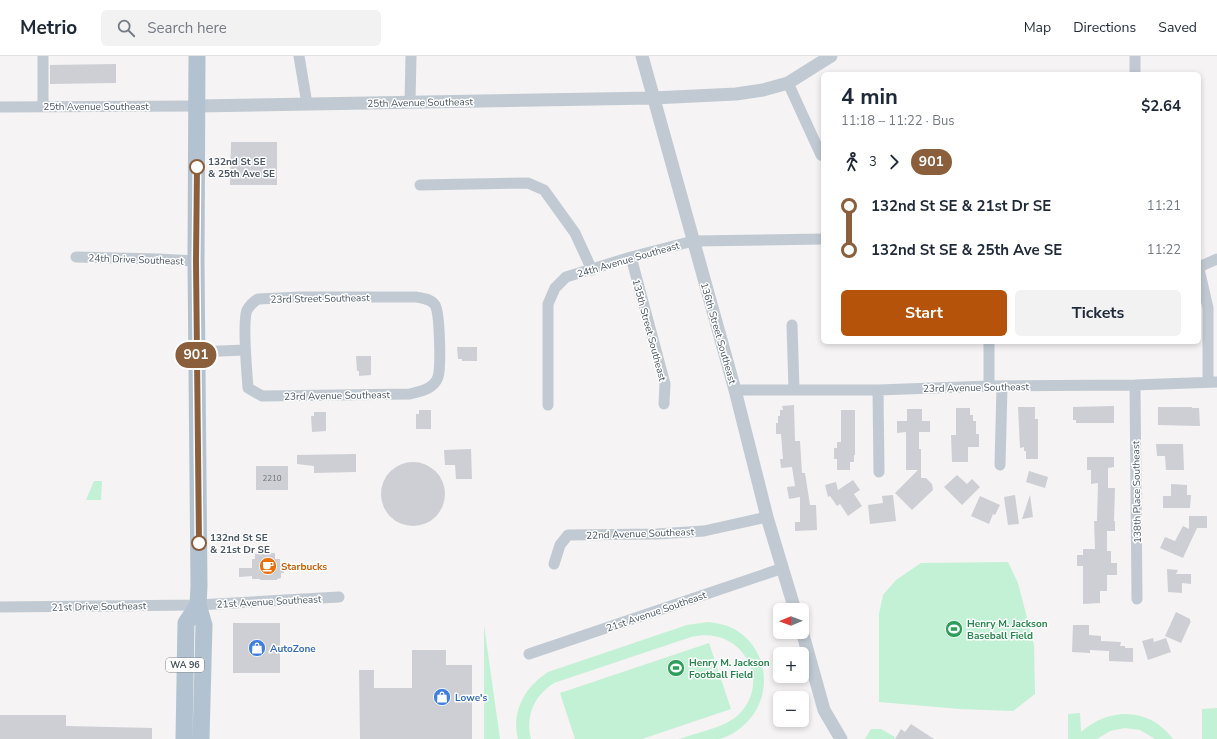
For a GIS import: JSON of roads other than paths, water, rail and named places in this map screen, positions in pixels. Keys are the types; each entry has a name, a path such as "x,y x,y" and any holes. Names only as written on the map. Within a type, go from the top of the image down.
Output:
{"main road":[{"name":"WA 96","path":"197,56 196,352 199,548 198,605 204,624 202,739"},
{"name":"WA 96","path":"184,739 186,623 198,605"}],"street":[{"path":"43,56 43,106"},
{"path":"300,56 306,104"},
{"path":"410,102 411,56"},
{"name":"136th Street Southeast","path":"642,56 652,98 735,390 767,517 794,603"},
{"name":"25th Avenue Southeast","path":"0,107 197,106 652,98 736,94 763,90 788,83 831,56"},
{"path":"1134,56 1134,72"},
{"path":"788,83 821,155"},
{"path":"420,185 528,183 544,190 575,233 592,270"},
{"name":"24th Avenue Southeast","path":"548,405 548,304 555,288 566,277 693,240 821,239"},
{"name":"24th Drive Southeast","path":"76,257 196,261"},
{"name":"135th Street Southeast","path":"631,257 665,384 664,404"},
{"path":"1201,267 1217,259"},
{"path":"1201,277 1208,308 1212,382"},
{"name":"23rd Street Southeast","path":"248,388 245,350 247,311 252,303 258,299 416,297 427,299 435,305 439,319 438,378 428,389"},
{"path":"792,325 794,390"},
{"path":"989,344 989,386"},
{"path":"196,352 245,350"},
{"name":"23rd Avenue Southeast","path":"735,390 878,390 989,386 1135,386 1212,382"},
{"path":"1000,465 1002,386"},
{"name":"138th Place Southeast","path":"1135,386 1137,599"},
{"name":"23rd Avenue Southeast","path":"248,388 262,396 410,394 428,389"},
{"path":"878,390 879,472"},
{"name":"22nd Avenue Southeast","path":"554,564 560,545 568,535 657,534 704,531 767,517"},
{"name":"21st Avenue Southeast","path":"528,654 783,568"},
{"name":"21st Avenue Southeast","path":"198,605 339,596"},
{"name":"21st Drive Southeast","path":"0,607 198,605"},
{"path":"804,639 824,710 841,739"}],"place":[{"name":"132nd St SE & 25th Ave SE","path":"197,167"},
{"name":"132nd St SE & 21st Dr SE","path":"199,543"},
{"name":"Starbucks","path":"268,566"},
{"name":"Henry M. Jackson Baseball Field","path":"954,629"},
{"name":"AutoZone","path":"257,648"},
{"name":"Henry M. Jackson Football Field","path":"676,668"},
{"name":"Lowe's","path":"442,697"}]}
